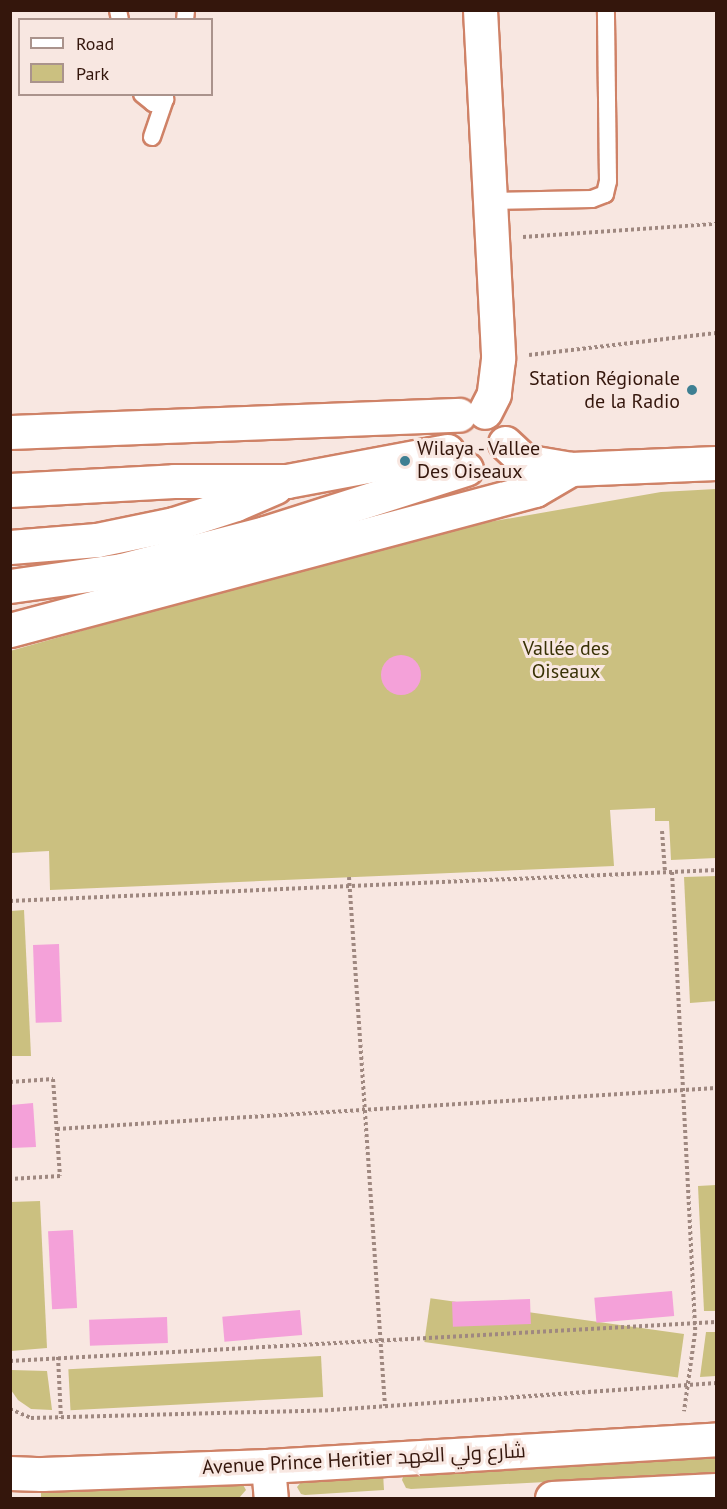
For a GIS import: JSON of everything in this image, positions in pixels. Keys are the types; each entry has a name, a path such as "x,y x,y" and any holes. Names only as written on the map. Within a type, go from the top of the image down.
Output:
{"street":[{"path":"457,460 446,437 450,425 472,414 494,394 498,359 480,10"},
{"path":"10,432 472,414 496,419 504,430 505,443 501,456 492,465 480,470 457,460 287,481 174,481 10,490"},
{"path":"505,443 524,461 571,469 717,463"},
{"path":"10,586 122,570 265,533 457,460"},
{"path":"10,630 535,490 571,469"},
{"path":"10,547 97,540 174,524 236,504 287,481"},
{"name":"Avenue Prince Heritier شارع ولي العهد","path":"10,1473 42,1474 268,1466 717,1439"},
{"path":"268,1466 271,1498"},
{"path":"552,1498 717,1490"}],"lane":[{"path":"490,201 592,199 604,194 608,181 606,10"},
{"path":"144,96 153,103 165,97"},
{"path":"152,137 165,97"}],"path":[{"path":"492,238 717,224"},
{"path":"498,359 717,333"},
{"path":"662,831 665,872"},
{"path":"10,901 717,870"},
{"path":"672,872 694,1323 689,1385 678,1441"},
{"path":"349,877 384,1406"},
{"path":"10,1082 53,1079 60,1176 10,1179"},
{"path":"57,1129 717,1088"},
{"path":"10,1361 717,1322"},
{"path":"58,1358 61,1418"},
{"path":"10,1409 31,1418 61,1418 384,1406 717,1383"}],"green space":[{"name":"Vallée des Oiseaux","path":"716,489 716,858 671,860 669,821 655,821 655,808 610,810 614,866 50,890 49,851 11,853 10,651 206,596 483,523 661,492"},
{"path":"716,876 716,1001 690,1003 684,877"},
{"path":"24,910 31,1056 11,1056 11,911"},
{"path":"716,1185 716,1311 704,1311 698,1186"},
{"path":"40,1201 47,1348 11,1351 11,1202"},
{"path":"430,1298 684,1334 678,1378 424,1342"},
{"path":"706,1332 716,1332 716,1376 700,1377"},
{"path":"321,1356 323,1397 70,1410 68,1369"},
{"path":"11,1370 47,1371 52,1410 31,1409 18,1400 11,1390"},
{"path":"716,1455 716,1473 411,1489 406,1488 402,1480 404,1474"},
{"path":"383,1473 384,1490 305,1495 301,1494 297,1487 303,1480"},
{"path":"242,1483 246,1490 239,1498 41,1498 41,1488"}],"shaded area":[{"path":"401,655 415,661 421,675 415,689 401,695 387,689 381,675 387,661"},
{"path":"59,944 62,1022 36,1023 33,945"},
{"path":"33,1103 36,1147 11,1148 11,1105"},
{"path":"73,1230 77,1308 52,1309 48,1231"},
{"path":"672,1291 674,1316 596,1323 594,1298"},
{"path":"530,1299 531,1324 453,1327 452,1302"},
{"path":"300,1310 302,1335 224,1342 222,1317"},
{"path":"167,1317 168,1343 90,1346 89,1320"}],"place":[{"name":"Station Régionale de la Radio","path":"692,390"},
{"name":"Wilaya - Vallee Des Oiseaux","path":"405,461"}]}
